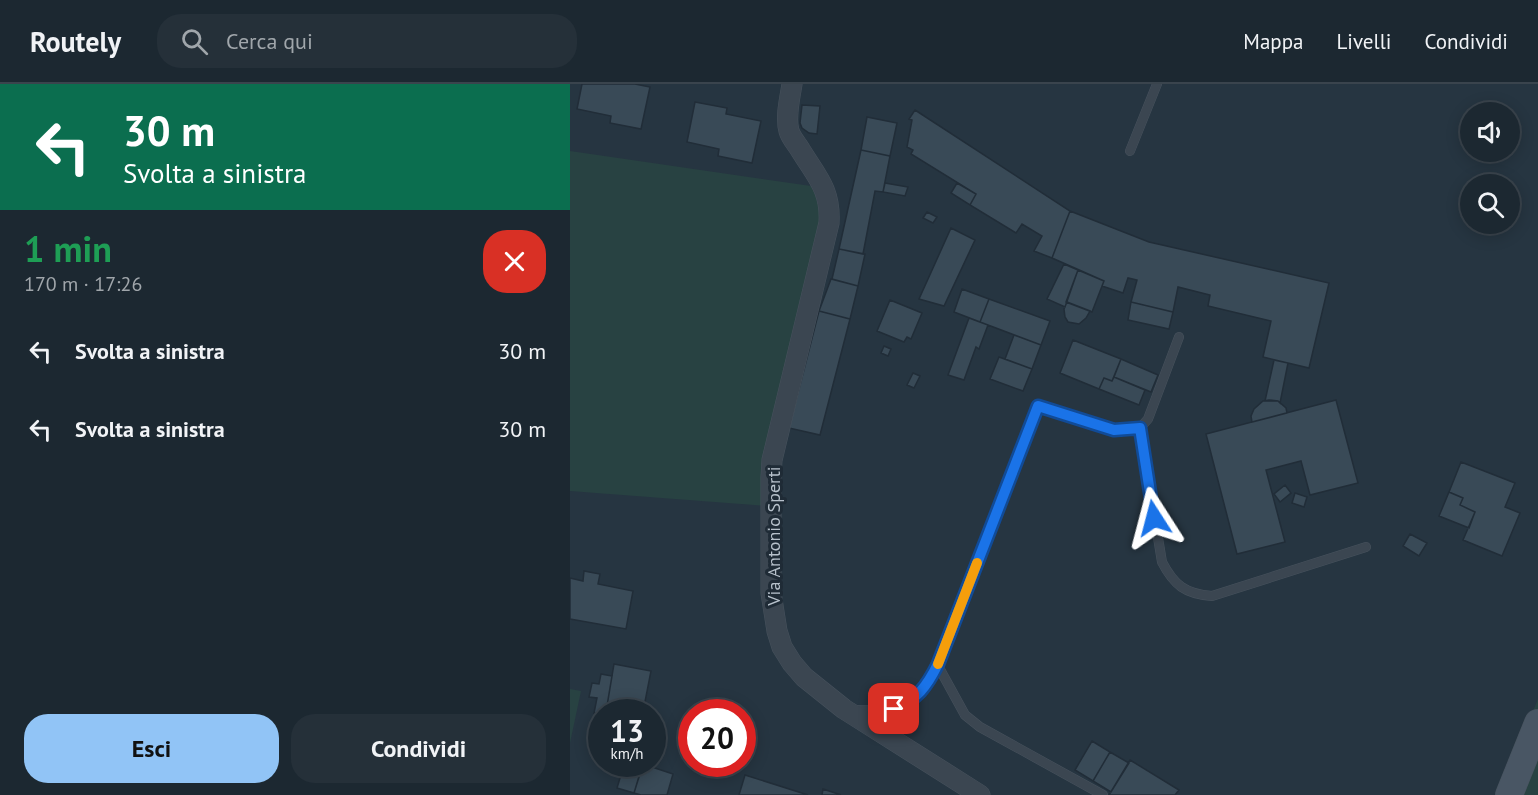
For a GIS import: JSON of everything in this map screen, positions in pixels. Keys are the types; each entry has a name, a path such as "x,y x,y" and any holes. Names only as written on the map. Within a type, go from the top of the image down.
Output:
{"street":[{"name":"Via Antonio Sperti","path":"792,84 789,130 822,183 830,208 826,234 772,460 771,593 777,631 782,647 804,677 844,709 980,795"},
{"path":"1509,795 1538,723"}],"lane":[{"path":"1130,151 1157,84"},
{"path":"844,709 882,711 904,705 923,690 938,664 1038,406 1114,430 1140,428 1148,419 1179,337"},
{"path":"1140,428 1162,562 1169,576 1180,587 1196,595 1212,596 1366,547"},
{"path":"938,664 965,715 980,727 1103,795"}],"green space":[{"path":"570,151 811,186 823,209 766,506 570,491"},
{"path":"570,689 581,691 570,743"},
{"path":"1538,699 1538,795 1524,795 1502,786"}],"building":[{"path":"582,84 635,84 650,87 641,129 610,123 611,116 577,109"},
{"path":"695,102 727,108 726,114 761,121 752,163 718,156 719,149 687,142"},
{"path":"802,105 820,106 817,134 809,133 802,128 800,123"},
{"path":"915,110 1070,211 1052,258 1034,251 1042,236 1022,224 1016,233 970,205 976,194 911,154 913,150 907,147 912,120 909,119"},
{"path":"867,117 897,123 890,156 861,150"},
{"path":"861,150 890,156 883,192 875,191 863,254 839,249"},
{"path":"885,183 908,187 905,196 883,192"},
{"path":"957,183 976,194 970,205 951,193"},
{"path":"1070,211 1149,242 1329,283 1309,368 1263,357 1271,321 1208,306 1210,295 1178,287 1173,312 1131,302 1137,280 1128,278 1123,293 1102,286 1104,281 1052,258"},
{"path":"927,212 937,217 933,223 923,218"},
{"path":"951,228 975,240 944,306 919,299"},
{"path":"839,249 865,254 858,286 832,279"},
{"path":"1064,264 1078,270 1065,307 1047,299"},
{"path":"1078,270 1104,281 1092,312 1066,302"},
{"path":"831,279 858,286 850,319 819,311"},
{"path":"962,289 989,299 980,322 954,312"},
{"path":"989,299 1050,321 1041,345 980,322"},
{"path":"890,300 922,313 911,339 907,337 904,342 877,331"},
{"path":"1067,302 1090,311 1079,324 1068,322 1065,317 1064,309"},
{"path":"1131,302 1173,312 1169,329 1128,320"},
{"path":"819,311 850,319 820,435 789,428"},
{"path":"969,318 988,325 979,349 976,347 964,380 948,375"},
{"path":"1014,335 1041,345 1032,369 1005,359"},
{"path":"1073,340 1121,359 1112,381 1104,378 1099,389 1060,373"},
{"path":"884,346 891,349 888,356 881,353"},
{"path":"999,357 1032,369 1023,391 990,379"},
{"path":"1121,359 1158,375 1151,392 1114,377"},
{"path":"1274,360 1288,363 1280,403 1265,401"},
{"path":"913,373 920,376 914,388 907,385"},
{"path":"1114,377 1145,390 1139,405 1099,389 1104,378 1112,381"},
{"path":"1336,400 1358,483 1310,495 1301,461 1266,470 1285,542 1237,554 1206,434"},
{"path":"1263,401 1278,401 1286,408 1287,413 1252,422 1251,416 1254,409"},
{"path":"1461,462 1515,483 1505,507 1520,513 1502,556 1463,540 1475,512 1460,505 1463,498 1449,492"},
{"path":"1285,485 1291,493 1280,502 1274,494"},
{"path":"1449,492 1463,498 1460,505 1475,512 1469,528 1439,516"},
{"path":"1295,493 1307,497 1304,507 1292,503"},
{"path":"1410,534 1427,543 1419,556 1403,546"},
{"path":"584,571 600,574 598,584 633,591 626,629 570,619 570,578 583,581"},
{"path":"614,664 651,671 646,699 608,699"},
{"path":"601,674 612,676 608,699 589,697 592,683 599,684"},
{"path":"1092,741 1110,752 1093,781 1075,770"},
{"path":"1110,752 1129,763 1111,792 1093,781"},
{"path":"1130,760 1179,790 1175,795 1109,795"},
{"path":"666,772 673,774 667,795 634,793 639,777 666,777"},
{"path":"620,777 639,777 634,793 617,788"},
{"path":"744,777 751,777 808,795 739,795"},
{"path":"823,789 841,795 822,795"}],"slow traffic":[{"path":"938,664 977,563"}],"route":[{"path":"894,709 914,699 923,690 938,664 1038,406 1114,430 1140,428 1154,518"}]}
